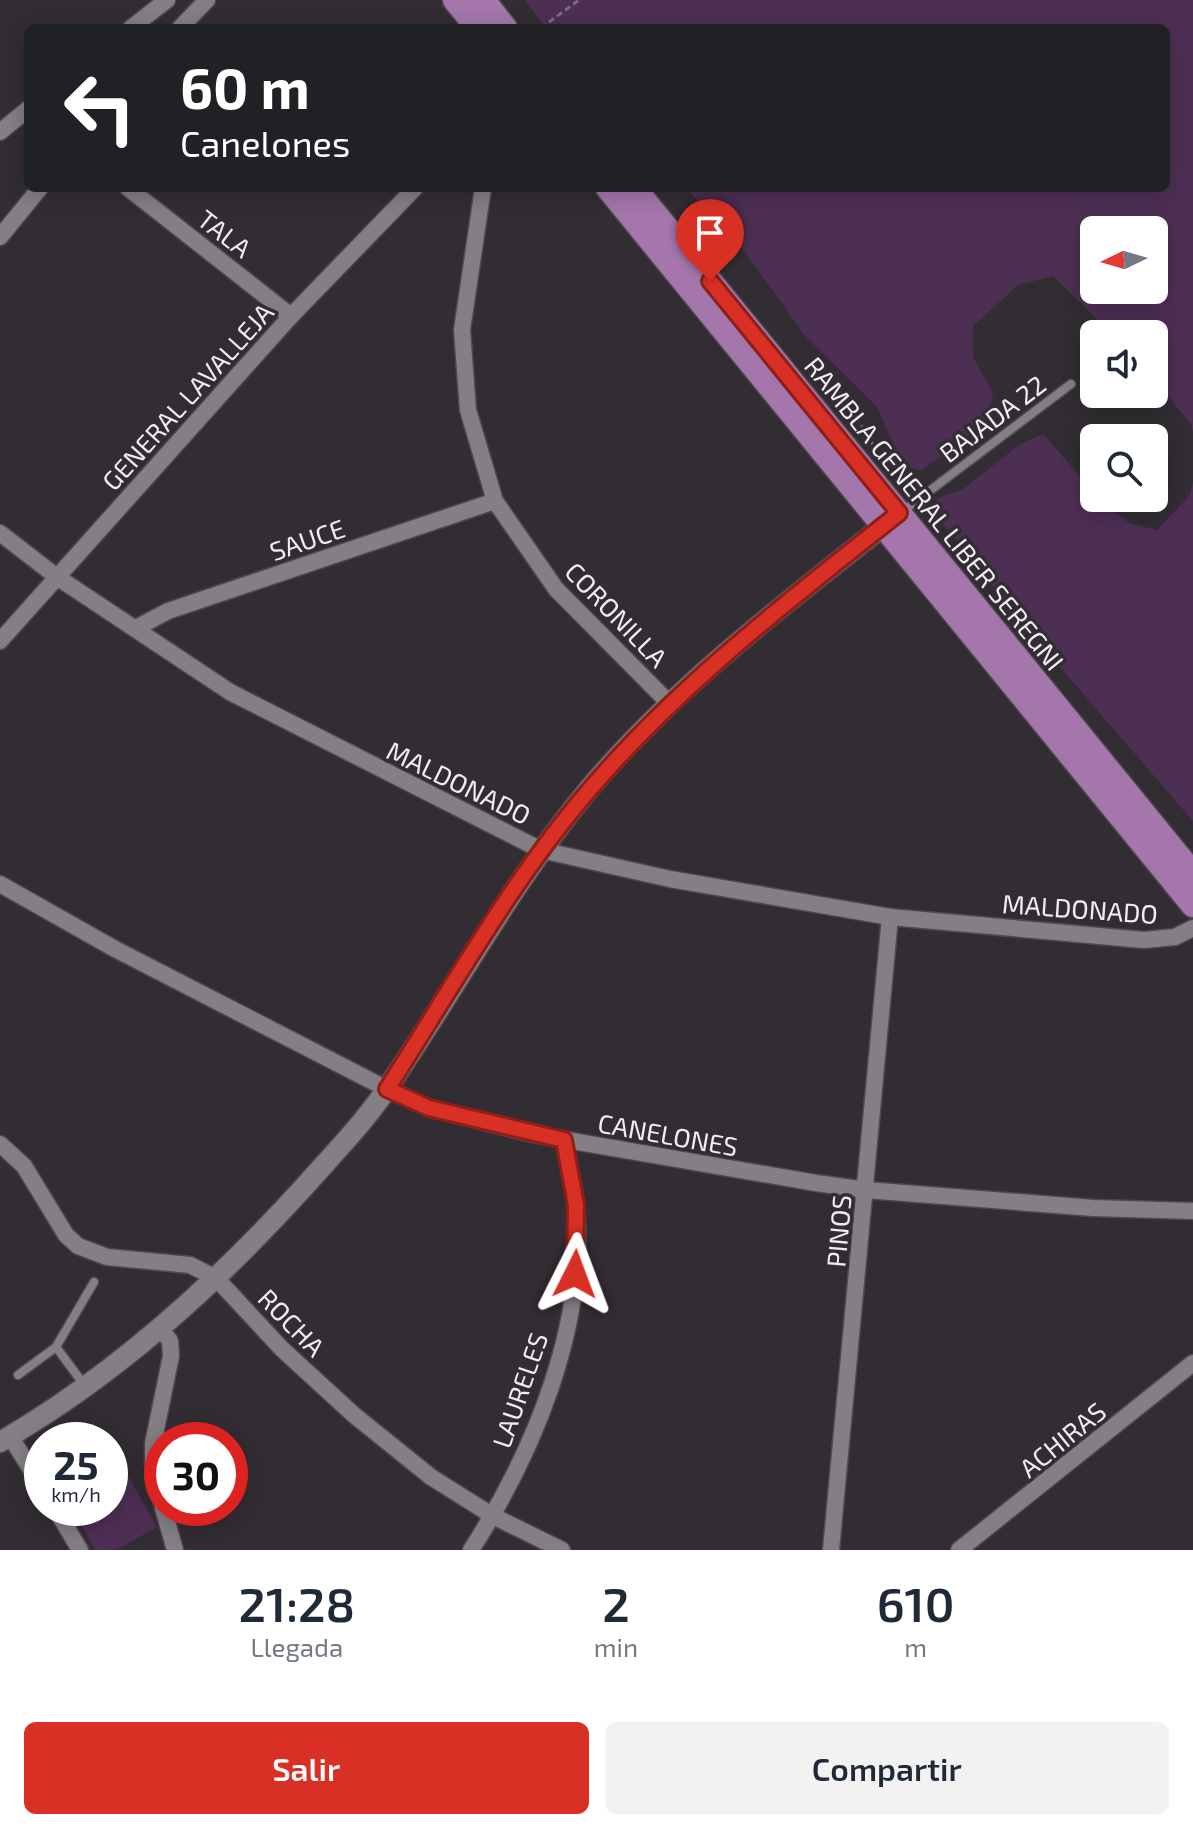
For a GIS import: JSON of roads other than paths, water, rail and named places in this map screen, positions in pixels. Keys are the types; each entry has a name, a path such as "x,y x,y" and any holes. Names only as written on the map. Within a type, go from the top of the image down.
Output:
{"main road":[{"path":"455,0 475,24"},
{"path":"483,0 502,24"},
{"name":"RAMBLA GENERAL LIBER SEREGNI","path":"611,192 1193,874"},
{"name":"RAMBLA GENERAL LIBER SEREGNI","path":"637,192 1193,905"}],"street":[{"path":"136,24 167,0"},
{"path":"184,24 207,0"},
{"path":"0,132 24,112"},
{"path":"0,237 37,192"},
{"name":"TALA","path":"133,192 291,316"},
{"name":"GENERAL LAVALLEJA","path":"0,641 291,316 411,192"},
{"name":"CORONILLA","path":"482,192 462,330 468,410 495,501 556,589 670,704"},
{"name":"SAUCE","path":"136,628 168,611 495,501"},
{"path":"24,1464 5,1439 85,1386 161,1329 247,1249 353,1132 387,1089 541,850 592,786 670,704 763,621 891,520"},
{"name":"MALDONADO","path":"0,533 57,577 230,692 541,850 684,882 890,917 1144,940 1175,937 1193,928"},
{"name":"CANELONES","path":"0,884 115,949 429,1108 564,1140 866,1190 1093,1208 1193,1211"},
{"name":"PINOS","path":"831,1550 890,917"},
{"name":"LAURELES","path":"471,1550 493,1516 533,1437 551,1387 573,1297 577,1252 576,1205 564,1140"},
{"name":"ROCHA","path":"0,1144 24,1166 66,1235 78,1246 107,1257 190,1265 216,1278 282,1349 354,1415 431,1477 493,1516 562,1550"},
{"path":"158,1422 171,1356 170,1341 161,1329"},
{"name":"ACHIRAS","path":"959,1550 1193,1363"},
{"path":"66,1526 80,1550"},
{"path":"168,1526 175,1550"}],"lane":[{"name":"BAJADA 22","path":"891,520 1071,384"},
{"path":"18,1375 56,1347 94,1282"},
{"path":"56,1347 85,1386"}]}
